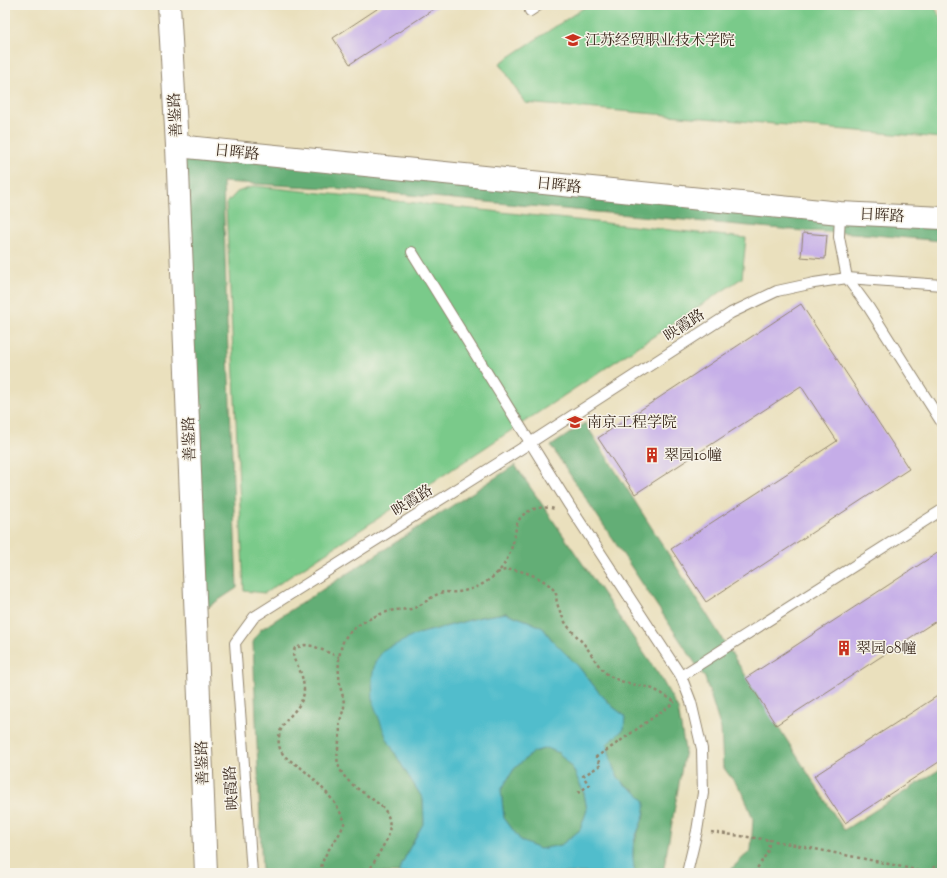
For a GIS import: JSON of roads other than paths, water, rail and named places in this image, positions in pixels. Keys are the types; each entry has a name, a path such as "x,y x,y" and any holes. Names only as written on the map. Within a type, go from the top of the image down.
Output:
{"street":[{"name":"善鉴路","path":"169,5 177,146 206,873"},
{"name":"日晖路","path":"177,146 840,213 942,218"}],"lane":[{"path":"530,11 539,5"},
{"path":"840,213 839,237 847,278 869,308 942,423"},
{"path":"412,252 569,505 681,676 691,702 702,749 703,793 697,831 687,873"},
{"name":"映霞路","path":"252,873 235,643 254,617 530,443 730,313 778,292 814,283 847,278 942,285"},
{"path":"681,676 942,510"}],"water":[{"path":"506,613 543,628 552,640 578,666 598,691 613,707 625,716 624,729 607,744 615,772 618,777 644,801 644,816 633,846 635,873 398,873 424,822 423,799 387,739 373,703 372,678 375,662 383,651 415,635 481,617","holes":["547,748 559,753 573,769 584,793 587,810 580,830 561,845 540,849 521,841 504,818 501,790 514,769 533,752"]}],"place":[{"name":"江苏经贸职业技术学院","path":"573,40"},
{"name":"南京工程学院","path":"575,422"},
{"name":"翠园10幢","path":"652,455"},
{"name":"翠园08幢","path":"844,648"}]}
